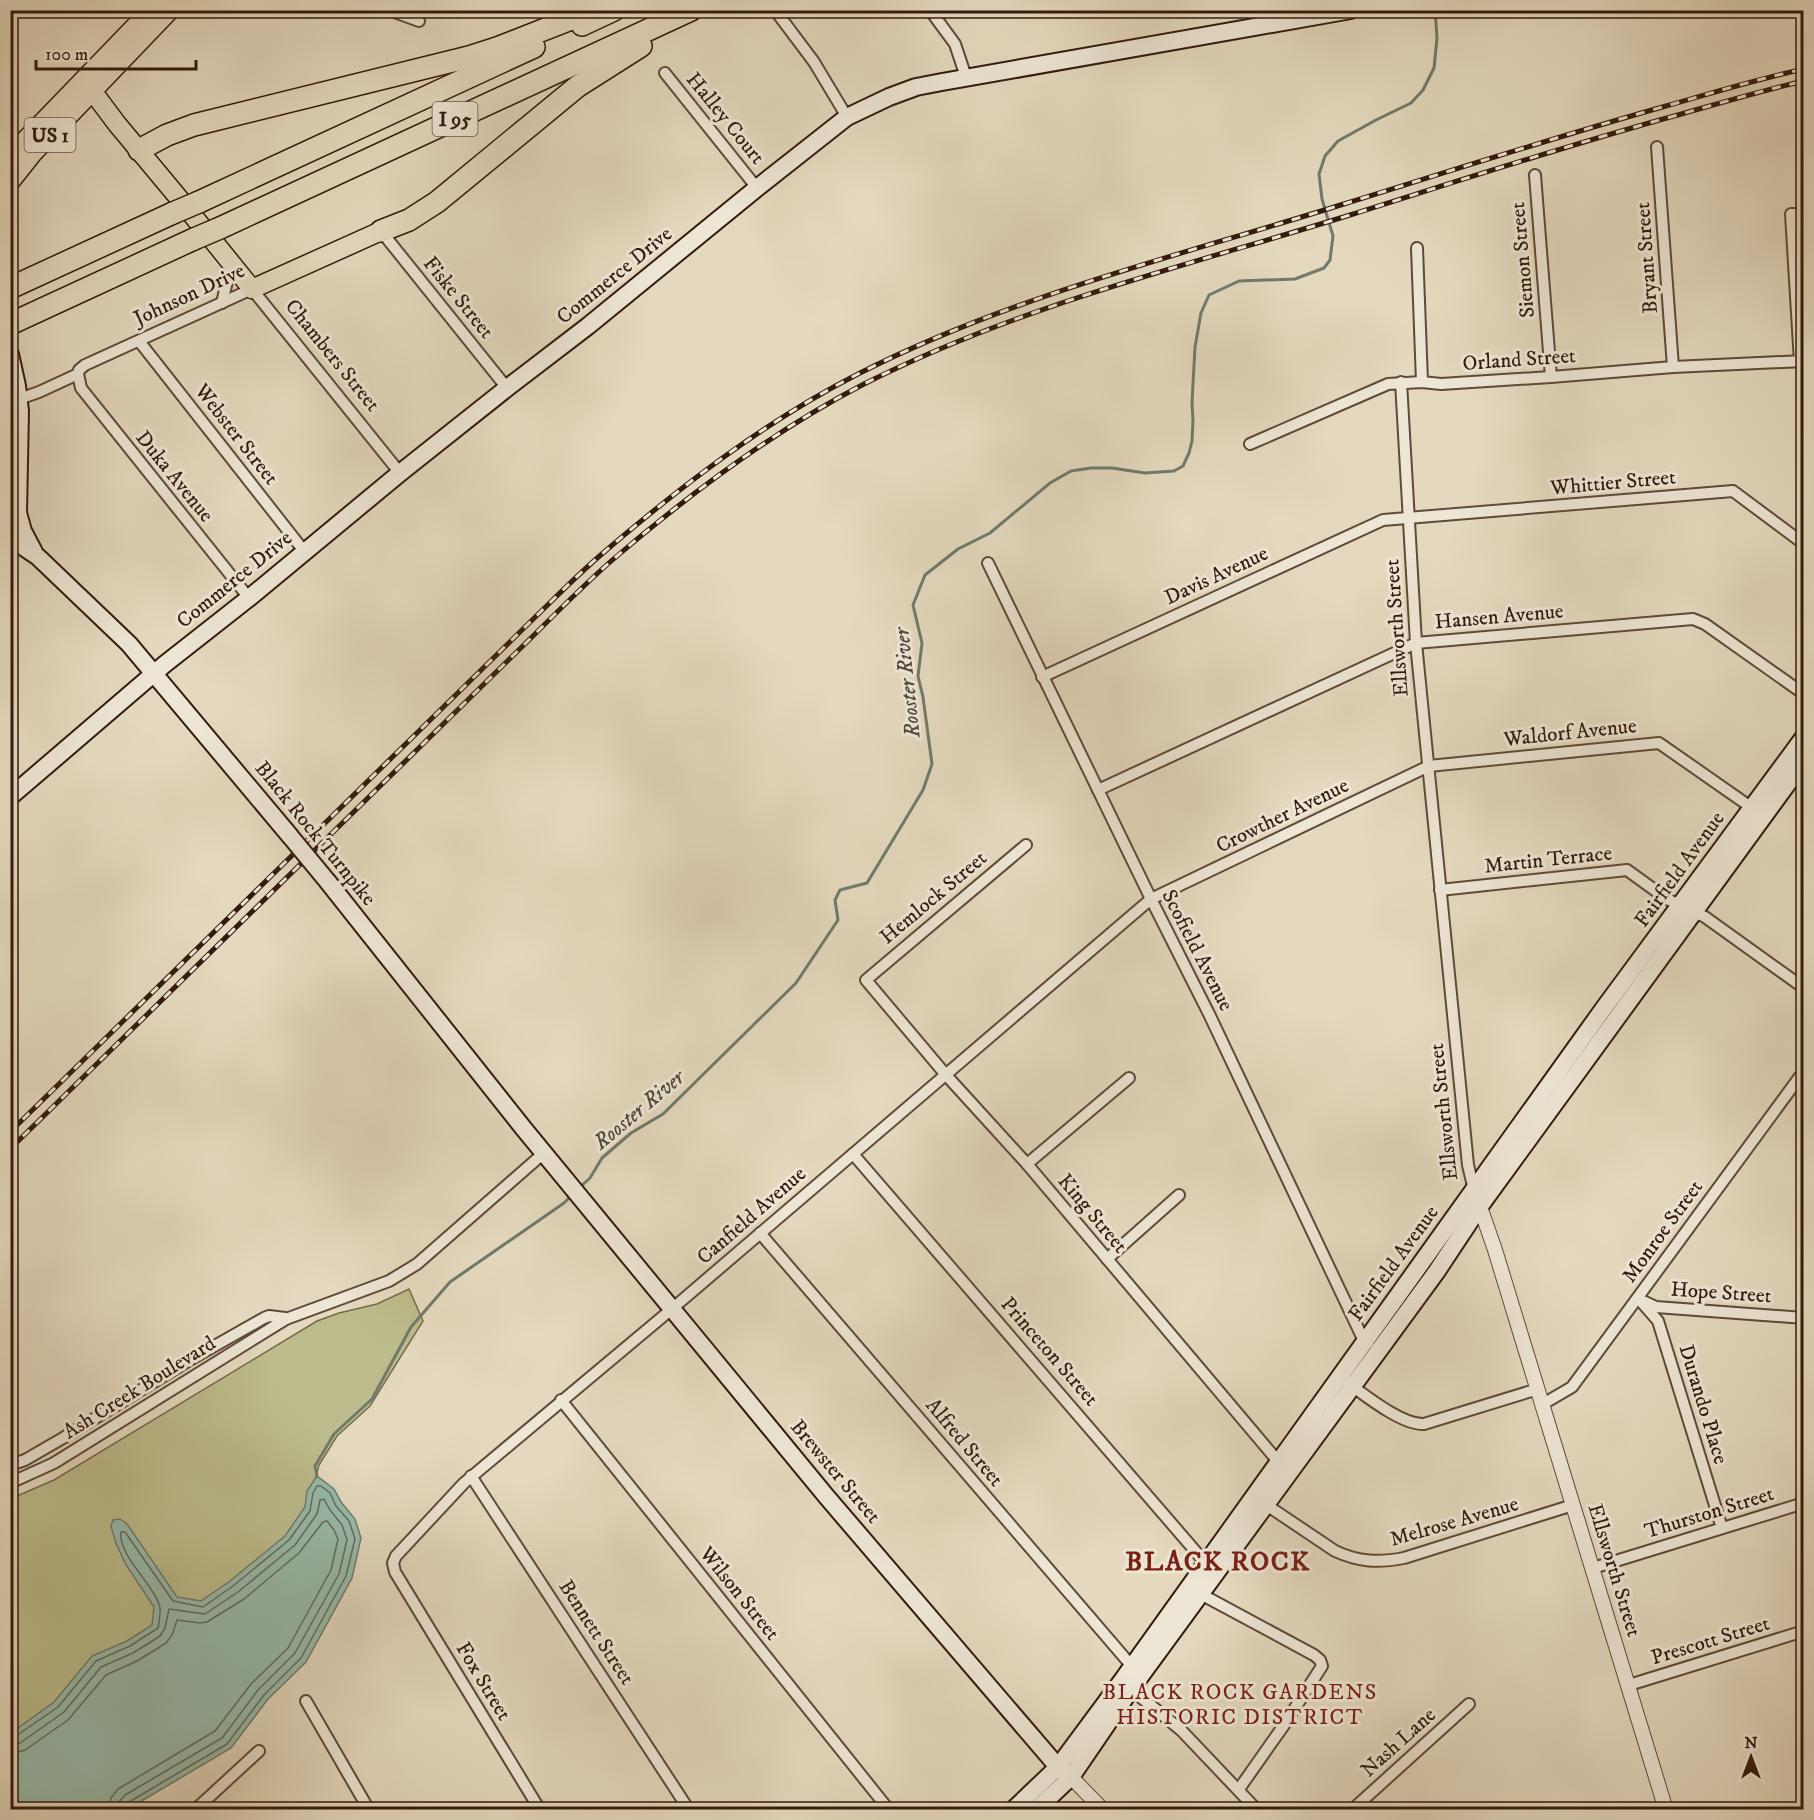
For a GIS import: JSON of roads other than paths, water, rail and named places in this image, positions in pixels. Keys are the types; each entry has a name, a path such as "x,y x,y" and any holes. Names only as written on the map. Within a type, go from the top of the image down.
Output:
{"highway":[{"path":"139,150 167,135 194,125 469,57 594,10"},
{"name":"I 95","path":"12,288 614,10"},
{"name":"I 95","path":"16,322 691,10"},
{"path":"381,231 409,220 437,202 593,75 702,10"}],"main road":[{"name":"US 1","path":"141,31 151,10"},
{"name":"US 1","path":"10,156 88,85 141,31 170,10"},
{"name":"Commerce Drive","path":"10,797 154,673 400,473 588,326 847,117 916,87 1294,15 1351,10"},
{"name":"US 1","path":"10,182 88,85"},
{"name":"Chambers Street","path":"88,85 252,289"},
{"name":"Johnson Drive","path":"252,289 381,231"},
{"name":"Black Rock Turnpike","path":"10,354 19,399 18,513 26,538 38,557"},
{"name":"Black Rock Turnpike","path":"10,538 38,557 116,630 154,673 328,882 544,1152"},
{"name":"Fairfield Avenue","path":"1036,1809 1345,1382 1474,1190 1507,1156 1536,1117 1604,1008 1687,909 1757,812 1803,737"},
{"name":"Fairfield Avenue","path":"1757,812 1803,761"},
{"name":"Brewster Street","path":"544,1152 834,1505 1064,1772"},
{"name":"Fairfield Avenue","path":"1371,1345 1437,1270 1480,1206 1507,1156"},
{"name":"Fairfield Avenue","path":"1013,1809 1064,1772"}],"street":[{"path":"394,10 419,21"},
{"path":"775,10 814,62 847,117"},
{"path":"930,10 955,44 966,77"},
{"name":"Halley Court","path":"665,73 757,188"},
{"name":"Bryant Street","path":"1657,147 1673,367"},
{"name":"Siemon Street","path":"1535,175 1551,378"},
{"path":"1802,362 1791,214 1803,214"},
{"name":"Fiske Street","path":"381,231 507,388"},
{"path":"1418,248 1422,382"},
{"path":"222,303 231,264"},
{"name":"Johnson Drive","path":"19,399 78,374 85,365 252,289"},
{"name":"Chambers Street","path":"252,289 400,473"},
{"name":"Webster Street","path":"139,341 304,551"},
{"name":"Orland Street","path":"1250,444 1388,384 1401,382 1441,384 1551,378 1673,367 1802,362"},
{"name":"Duka Avenue","path":"78,374 81,388 249,598"},
{"name":"Ellsworth Street","path":"1401,382 1416,643 1469,1172 1543,1404 1666,1809"},
{"name":"Whittier Street","path":"1408,518 1733,491 1803,544"},
{"name":"Davis Avenue","path":"1042,677 1383,520 1408,518"},
{"name":"Scofield Avenue","path":"988,563 1371,1345"},
{"name":"Hansen Avenue","path":"1098,790 1416,643 1693,619 1705,624 1803,694"},
{"name":"Waldorf Avenue","path":"1429,766 1659,743 1757,812"},
{"name":"Crowther Avenue","path":"1151,899 1429,766"},
{"name":"Hemlock Street","path":"866,980 1026,845"},
{"name":"Martin Terrace","path":"1440,890 1626,870 1687,909 1705,917 1803,988"},
{"name":"Canfield Avenue","path":"395,1572 393,1563 396,1556 471,1476 673,1308 1151,899"},
{"name":"King Street","path":"866,980 1027,1164 1283,1467"},
{"name":"Monroe Street","path":"1543,1404 1572,1387 1803,1071"},
{"path":"1027,1164 1129,1078"},
{"name":"Ash Creek Boulevard","path":"10,1483 54,1463 286,1318 389,1281 417,1264 544,1152"},
{"name":"Princeton Street","path":"853,1154 1211,1569"},
{"path":"1107,1259 1179,1195"},
{"name":"Alfred Street","path":"760,1233 1131,1678 1257,1809"},
{"name":"Hope Street","path":"1638,1298 1656,1307 1803,1318"},
{"name":"Durando Place","path":"1638,1298 1658,1321 1722,1528"},
{"name":"Ash Creek Boulevard","path":"10,1465 25,1460 188,1361 264,1318 269,1316 286,1318"},
{"path":"1345,1382 1399,1417 1417,1424 1424,1424 1538,1389"},
{"name":"Wilson Street","path":"561,1400 889,1809"},
{"name":"Bennett Street","path":"471,1476 689,1809"},
{"name":"Melrose Avenue","path":"1260,1500 1335,1551 1347,1556 1383,1562 1573,1505"},
{"name":"Thurston Street","path":"1593,1568 1803,1503"},
{"name":"Fox Street","path":"395,1572 540,1809"},
{"path":"1194,1591 1314,1655 1320,1660 1322,1666 1239,1789"},
{"name":"Prescott Street","path":"1629,1685 1803,1631"},
{"path":"306,1701 369,1809"},
{"name":"Nash Lane","path":"1353,1809 1470,1704"},
{"path":"195,1809 259,1751"},
{"name":"Brewster Street","path":"1064,1772 1103,1809"}],"water":[{"path":"317,1476 334,1489 355,1519 361,1538 352,1578 306,1662 268,1699 231,1748 128,1809 11,1809 11,1733 54,1702 92,1656 127,1641 152,1625 154,1607 125,1563 111,1526 113,1520 120,1519 127,1524 177,1597 201,1601 230,1581 285,1536 305,1507 307,1491"}],"waterway":[{"name":"Rooster River","path":"579,1188 590,1178 602,1158 631,1133 663,1114 796,983 838,920 835,900 840,890 867,883 923,790 932,764 918,676 922,643 913,605 925,575 958,549 990,533 1050,483 1071,471 1112,468 1145,473 1174,471 1183,466 1192,441 1195,347 1201,313 1209,295 1239,281 1295,279 1324,268 1330,260 1333,236 1322,199 1319,174 1325,156 1338,141 1411,103 1423,90 1434,68 1437,38 1435,10"},
{"name":"Rooster River","path":"317,1476 315,1466 334,1434 372,1399 411,1327 450,1282 564,1203 572,1195"}],"railway":[{"path":"10,1132 573,580 663,503 725,456 790,412 858,374 917,346 977,321 1099,278 1586,129 1735,86 1804,69"},
{"path":"10,1149 600,571 670,513 732,466 830,402 922,356 1103,289 1593,139 1804,81"}],"district":[{"name":"BLACK ROCK","path":"1218,1561"},
{"name":"BLACK ROCK GARDENS HISTORIC DISTRICT","path":"1240,1704"}]}
